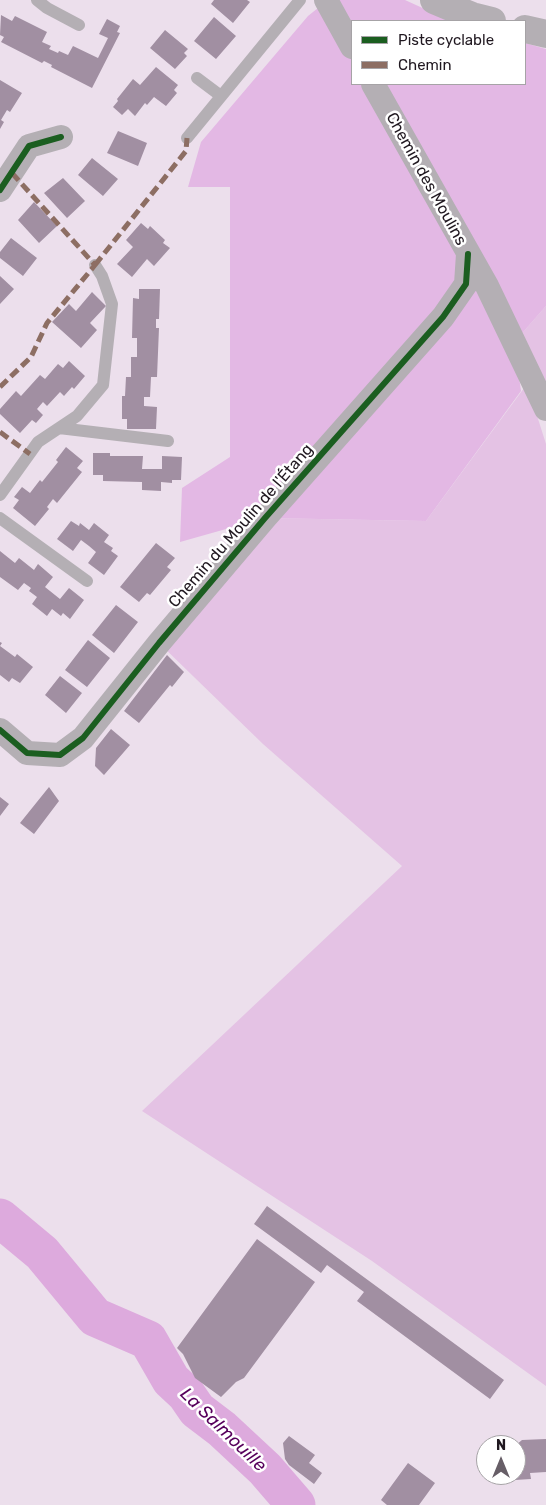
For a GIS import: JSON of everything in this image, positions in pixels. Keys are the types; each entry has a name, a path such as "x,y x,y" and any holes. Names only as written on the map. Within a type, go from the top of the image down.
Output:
{"street":[{"path":"326,0 351,45"},
{"path":"434,0 472,16 488,20"},
{"path":"526,29 546,34"},
{"name":"Chemin des Moulins","path":"374,85 468,254 488,286 546,409"},
{"path":"0,190 29,146 61,136"},
{"name":"Chemin du Moulin de l'Étang","path":"0,730 27,753 60,755 83,738 159,643 265,518 443,317 466,284 468,254"}],"lane":[{"path":"37,0 79,25"},
{"path":"187,138 300,0"},
{"path":"197,78 221,96"},
{"path":"0,495 38,442 77,416 103,385 112,304 102,276 95,265"},
{"path":"59,428 168,441"},
{"path":"0,518 87,581"}],"shaded area":[{"path":"328,0 405,0 449,20 351,20 351,85 526,85 526,43 546,49 546,306 514,341 521,391 426,521 265,518 180,542 182,488 230,457 230,187 188,187 201,142 308,16"},
{"path":"546,306 546,388 518,338"},
{"path":"527,384 546,444 546,1386 372,1261 142,1111 402,866 263,744 159,643 265,518 426,521"}],"building":[{"path":"214,0 247,0 250,2 233,23 211,4"},
{"path":"1,15 12,21 15,16 47,32 42,42 51,46 49,49 68,55 73,46 98,58 108,38 99,34 107,19 120,26 117,32 120,33 92,88 51,67 52,65 44,61 42,63 1,42 4,37 0,35"},
{"path":"214,17 236,36 216,59 194,41"},
{"path":"165,30 188,49 184,53 187,56 175,69 150,48"},
{"path":"156,67 178,85 174,90 177,93 166,106 154,97 147,105 145,103 135,116 128,109 122,115 113,107 118,101 117,99 133,79 140,85"},
{"path":"0,80 22,93 10,112 7,110 1,120 4,122 0,129"},
{"path":"118,131 147,143 138,166 107,153"},
{"path":"92,158 118,179 103,196 78,175"},
{"path":"63,178 85,201 67,218 44,193"},
{"path":"34,202 57,226 39,243 18,220"},
{"path":"141,223 148,229 150,226 165,240 163,243 170,248 154,266 147,259 132,277 117,264 133,247 126,240"},
{"path":"11,238 37,258 23,276 0,258 0,252"},
{"path":"0,276 14,289 0,304"},
{"path":"139,289 160,289 159,319 156,319 156,328 159,328 157,377 151,377 150,397 144,397 144,406 157,407 156,429 127,429 127,419 122,419 122,396 125,396 126,377 131,377 131,357 137,357 137,338 132,338 133,298 139,299"},
{"path":"92,292 106,306 90,323 97,330 81,348 52,322 69,304 76,311"},
{"path":"69,361 85,376 74,389 72,387 64,396 60,392 47,406 43,402 37,409 43,415 36,423 32,420 20,433 0,414 0,409 16,391 21,396 40,375 45,379 58,364 63,368"},
{"path":"66,447 83,461 77,468 82,472 57,503 53,499 47,507 49,509 35,526 13,508 19,500 14,497 22,487 30,493 40,480 42,482 58,462 56,460"},
{"path":"93,453 110,453 110,456 143,456 142,469 162,469 162,456 182,457 181,480 172,480 172,483 161,482 161,491 142,490 142,482 103,481 103,475 93,475"},
{"path":"71,521 79,526 80,523 89,530 94,523 109,535 104,542 113,548 111,551 118,556 104,575 88,563 96,552 89,546 81,540 73,551 57,539"},
{"path":"156,543 175,558 167,567 171,570 150,595 147,593 139,602 120,587"},
{"path":"0,551 15,563 19,558 34,570 38,564 53,577 45,587 60,599 69,588 84,600 70,619 63,613 61,616 52,609 47,616 32,604 37,597 29,591 31,588 24,583 18,590 0,577"},
{"path":"116,605 138,622 114,653 92,635"},
{"path":"88,640 110,658 87,687 65,670"},
{"path":"0,646 15,657 17,654 33,667 20,683 12,678 9,682 0,675"},
{"path":"167,655 184,672 172,687 170,685 139,723 124,711"},
{"path":"60,676 82,693 66,713 45,695"},
{"path":"111,729 130,745 104,775 95,766 96,748"},
{"path":"49,787 59,801 34,834 20,823"},
{"path":"0,797 9,804 0,816"},
{"path":"267,1206 504,1380 490,1399 357,1301 364,1292 327,1265 321,1273 254,1224"},
{"path":"257,1239 315,1282 244,1378 236,1382 221,1397 195,1378 183,1354 177,1348"},
{"path":"289,1436 315,1455 309,1463 322,1473 314,1484 289,1465 285,1459 283,1443"},
{"path":"546,1439 546,1472 530,1473 531,1479 526,1479 526,1440"},
{"path":"408,1463 435,1483 419,1505 387,1505 381,1500"}],"waterway":[{"name":"La Salmouille","path":"0,1218 42,1253 95,1317 148,1340 171,1380 186,1394 197,1410 222,1429 265,1469 296,1505"}],"marked path":[{"path":"95,265 186,151 187,138"},
{"path":"0,387 31,357 47,323 95,265 11,172"},
{"path":"0,432 30,454"}],"cycle path":[{"path":"0,190 29,146 61,137"},
{"path":"0,730 27,753 60,755 83,738 159,643 265,518 443,317 466,284 468,254"}]}
